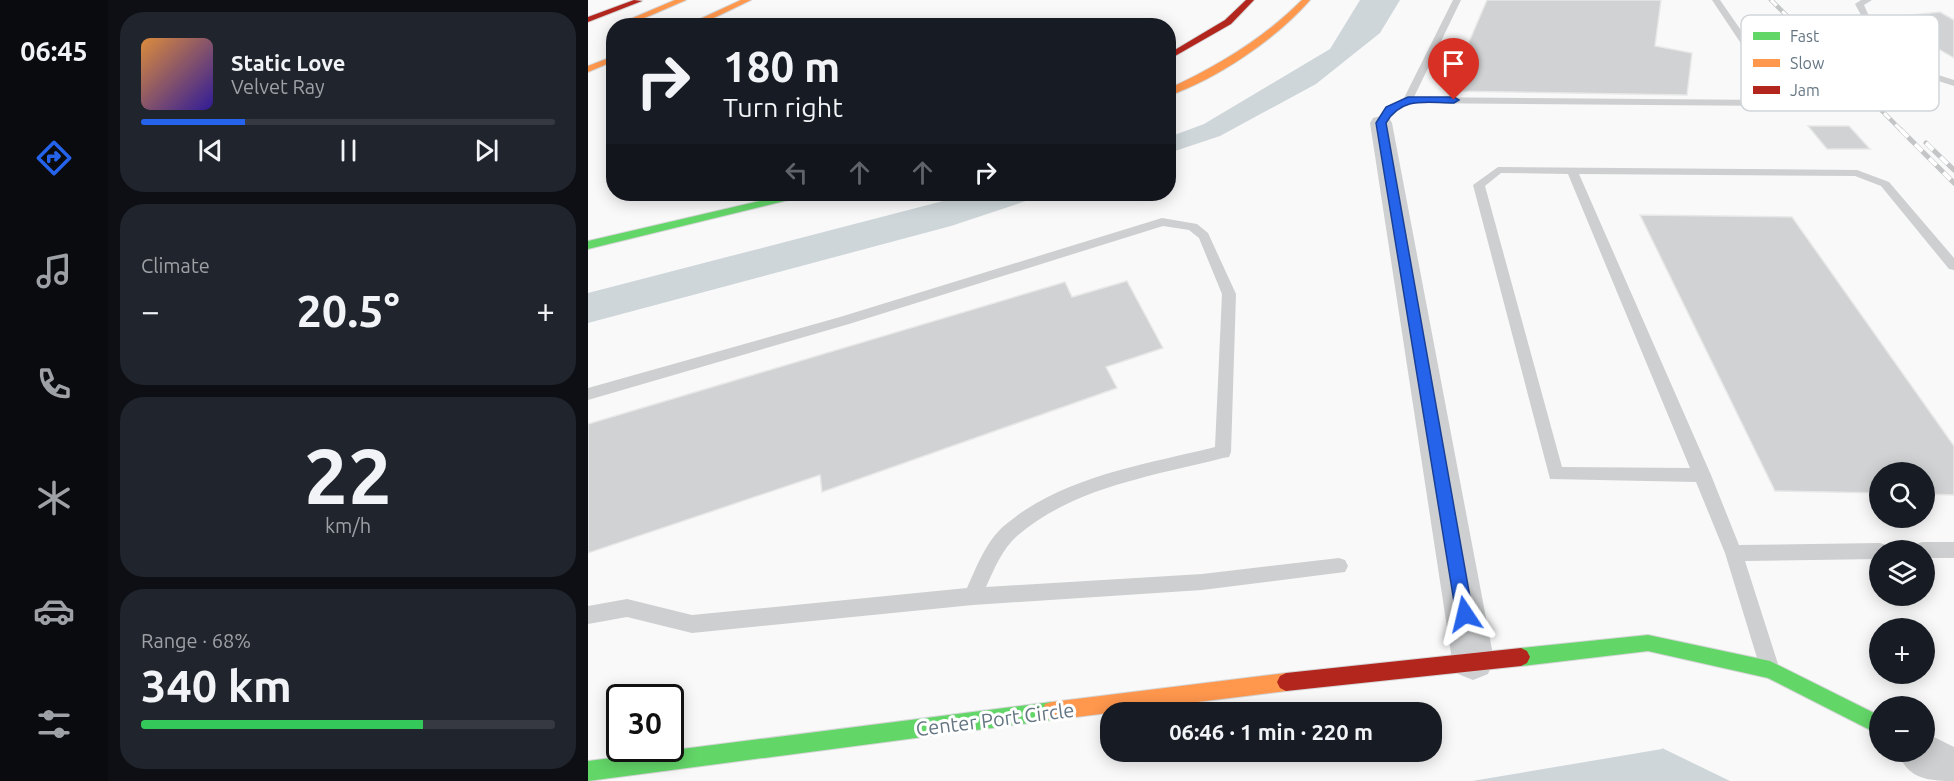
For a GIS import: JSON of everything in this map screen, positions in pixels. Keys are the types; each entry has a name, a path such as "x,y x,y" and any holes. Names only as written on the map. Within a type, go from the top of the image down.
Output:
{"main road":[{"path":"588,9 613,0"},
{"path":"588,20 639,0"},
{"path":"637,18 682,0"},
{"path":"707,18 747,0"},
{"path":"735,18 761,0"},
{"path":"1176,53 1228,22 1250,0"},
{"path":"1176,89 1252,49 1280,27 1306,0"},
{"path":"665,18 699,4"},
{"path":"588,69 606,61"},
{"path":"588,245 772,201"},
{"name":"Center Port Circle","path":"588,771 1264,684 1648,643 1770,669 1869,720"}],"street":[{"path":"1381,123 1473,660"},
{"path":"1935,761 1954,773"}],"lane":[{"path":"1408,100 1457,0"},
{"path":"1716,0 1741,37"},
{"path":"1865,15 1859,4 1868,0"},
{"path":"1939,78 1954,83"},
{"path":"1381,123 1390,109 1408,100 1741,103"},
{"path":"1702,475 1556,474 1479,184 1498,170 1857,173 1885,184 1954,266"},
{"path":"1572,171 1734,553 1770,669"},
{"path":"588,394 843,321 1162,222 1193,227 1203,236 1229,294 1223,452 1111,480 1062,498 1010,531 989,559 973,596"},
{"path":"1935,550 1954,550"},
{"path":"1734,553 1869,551"},
{"path":"588,615 627,608 692,624 973,596 1202,582 1339,566"}],"shaded area":[{"path":"1360,0 1400,0 1380,33 1316,84 1220,136 1176,151 1176,134 1204,124 1330,49"},
{"path":"943,201 1026,201 951,226 588,323 588,293"},
{"path":"1662,749 1730,781 1472,781"}],"building":[{"path":"1487,0 1661,0 1655,46 1692,53 1687,95 1448,91"},
{"path":"1940,12 1954,20 1954,58 1939,49 1939,15 1912,15"},
{"path":"1808,126 1849,126 1870,149 1827,149"},
{"path":"1640,215 1792,217 1954,446 1954,495 1935,494 1935,462 1869,462 1869,493 1775,491"},
{"path":"1127,281 1163,348 1106,367 1117,388 822,492 820,475 588,553 588,424 1065,282 1072,297"}],"railway":[{"path":"1771,0 1786,15"},
{"path":"1882,111 1954,183"},
{"path":"1926,143 1954,170"}],"traffic: fast":[{"path":"588,245 772,201"},
{"path":"1521,657 1648,643 1770,670 1869,720"},
{"path":"588,771 1052,711"}],"traffic: slow":[{"path":"638,18 682,0"},
{"path":"707,18 747,0"},
{"path":"1176,89 1259,42 1306,0"},
{"path":"588,69 606,61"},
{"path":"1052,711 1286,682"}],"traffic: jam":[{"path":"1176,53 1228,22 1250,0"},
{"path":"588,20 638,1"},
{"path":"1286,682 1521,657"}],"route":[{"path":"1454,100 1408,100 1390,109 1381,123 1465,614"}]}
